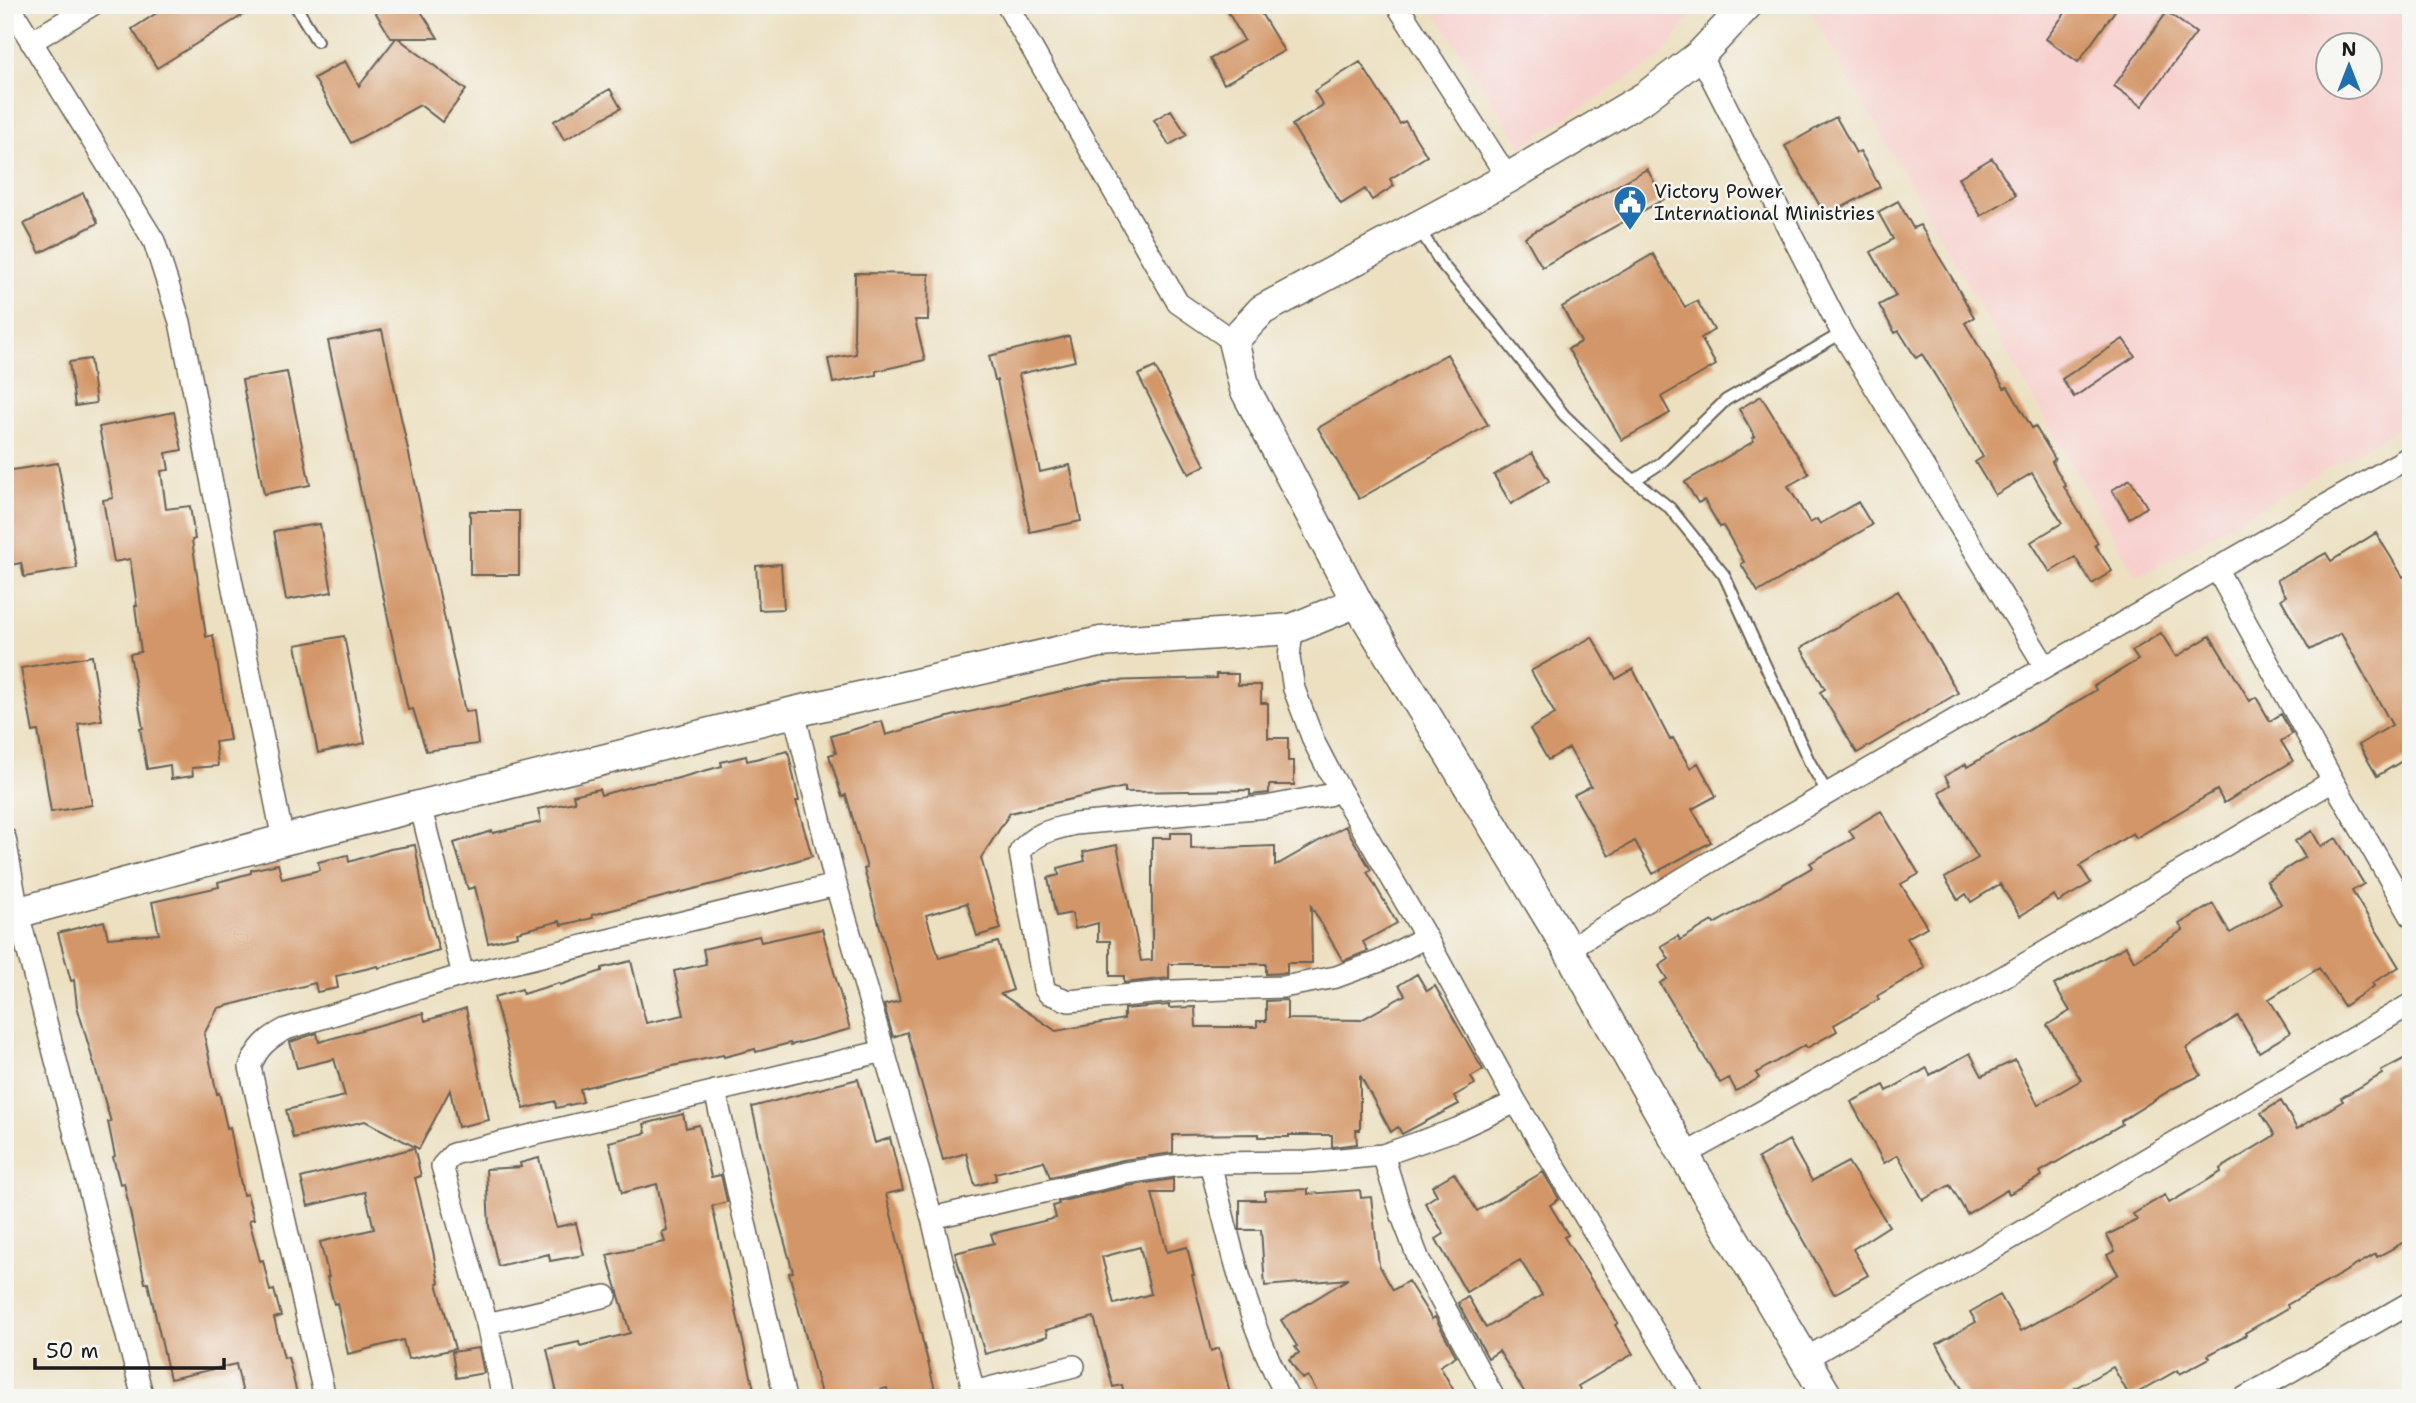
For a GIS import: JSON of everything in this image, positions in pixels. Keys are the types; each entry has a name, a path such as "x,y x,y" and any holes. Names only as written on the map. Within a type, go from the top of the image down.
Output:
{"street":[{"path":"9,5 154,241 163,265 180,322 284,840"},
{"path":"31,42 92,5"},
{"path":"1007,5 1178,303 1233,341 1245,389 1357,602 1568,948 1684,1155 1828,1398"},
{"path":"1396,5 1508,178"},
{"path":"1233,341 1262,310 1508,178 1645,97 1700,55 1747,5"},
{"path":"1700,55 1842,332 2045,666"},
{"path":"1568,948 1724,853 2411,456"},
{"path":"2216,568 2333,782 2411,916"},
{"path":"12,915 284,840 794,712 1100,642 1292,629 1357,602"},
{"path":"1292,629 1289,657 1294,688 1314,742 1339,790 1426,937 1516,1102 1695,1398"},
{"path":"794,712 836,885 932,1218 974,1395 1074,1366"},
{"path":"1684,1155 2003,978 2333,782"},
{"path":"1339,790 1328,795 1266,807 1075,824 1044,832 1026,843 1020,852 1044,988 1048,993 1069,1001 1174,991 1283,987 1336,978 1380,961 1426,937"},
{"path":"420,805 463,975"},
{"path":"5,838 12,915 143,1398"},
{"path":"325,1398 250,1067 264,1043 286,1029 463,975 836,885"},
{"path":"1805,1359 2411,1004"},
{"path":"503,1398 487,1324 442,1166 453,1154 884,1051"},
{"path":"715,1091 785,1398"},
{"path":"932,1218 1125,1173 1210,1163 1308,1162 1383,1155 1457,1129 1516,1102"},
{"path":"1383,1155 1419,1260 1494,1398"},
{"path":"1210,1163 1244,1292 1258,1334 1287,1398"},
{"path":"487,1324 606,1296"},
{"path":"2244,1398 2411,1302"}],"lane":[{"path":"295,5 317,41"},
{"path":"1417,227 1441,263 1564,415 1670,508 1724,575 1809,761 1828,794"},
{"path":"1635,480 1661,463 1726,400 1842,332"}],"shaded area":[{"path":"1430,5 1701,5 1657,60 1522,146"},
{"path":"1807,5 2411,5 2411,421 2137,578"}],"building":[{"path":"169,5 259,5 157,68 132,29"},
{"path":"371,5 417,5 438,38 398,38 466,90 442,122 420,105 351,143 314,78 345,61 359,86 396,38 391,38"},
{"path":"1224,5 1256,5 1284,51 1224,84 1210,59 1244,40"},
{"path":"2071,5 2119,5 2078,62 2046,39"},
{"path":"2167,12 2196,33 2142,106 2114,86"},
{"path":"1360,62 1400,124 1405,121 1427,156 1390,179 1394,186 1372,200 1365,189 1341,204 1292,125 1323,105 1314,91"},
{"path":"610,89 621,108 564,140 554,121"},
{"path":"1171,110 1187,135 1169,145 1154,120"},
{"path":"1836,117 1856,153 1860,151 1880,187 1826,216 1785,146"},
{"path":"1992,158 2016,195 1981,216 1958,178"},
{"path":"1647,169 1664,199 1542,267 1525,237"},
{"path":"83,193 98,223 40,253 24,224"},
{"path":"1898,201 1913,228 1920,225 1952,278 1974,317 1965,323 2004,388 2008,387 2032,428 2035,426 2055,459 2052,462 2066,486 2064,487 2098,543 2095,545 2112,571 2092,584 2075,557 2050,572 2031,542 2062,523 2032,473 1995,495 1975,462 1983,457 1949,398 1922,354 1916,358 1899,331 1895,333 1879,305 1896,296 1871,252 1893,239 1878,212"},
{"path":"1653,254 1685,307 1697,301 1714,330 1701,338 1716,365 1661,397 1670,413 1622,440 1568,349 1581,342 1562,307"},
{"path":"855,273 929,274 928,320 915,320 925,360 876,371 876,375 833,383 828,359 856,354"},
{"path":"382,330 465,712 474,711 478,744 426,751 413,709 408,710 328,341"},
{"path":"1069,336 1075,361 1019,374 1040,472 1070,465 1081,521 1030,532 997,380 989,356"},
{"path":"2123,339 2135,356 2074,397 2062,379"},
{"path":"1447,354 1488,425 1359,499 1318,428"},
{"path":"90,359 96,403 75,406 69,362"},
{"path":"1155,367 1205,465 1189,474 1138,375"},
{"path":"287,372 310,485 264,494 242,380"},
{"path":"1761,396 1809,474 1788,486 1810,523 1817,519 1820,524 1858,502 1872,525 1758,592 1723,526 1720,527 1704,500 1698,503 1685,482 1754,441 1752,438 1755,437 1739,409"},
{"path":"174,412 182,450 166,453 169,470 161,471 166,509 190,506 195,539 192,540 206,637 213,635 230,740 215,742 218,766 192,768 193,776 171,779 170,765 147,769 130,654 141,652 137,606 130,559 114,562 103,500 113,498 99,427"},
{"path":"1532,453 1549,481 1511,504 1494,475"},
{"path":"58,463 77,568 24,577 21,563 5,566 5,471"},
{"path":"2130,479 2147,507 2129,518 2112,490"},
{"path":"470,511 519,511 519,575 470,575"},
{"path":"320,524 332,592 286,600 274,531"},
{"path":"2376,533 2403,577 2411,573 2411,761 2409,757 2377,776 2359,745 2392,725 2341,633 2310,650 2281,599 2286,596 2277,580 2326,553 2331,561"},
{"path":"781,564 784,609 759,610 756,566"},
{"path":"1898,591 1958,693 1857,753 1820,692 1825,689 1801,648"},
{"path":"2161,633 2176,657 2210,636 2250,701 2256,697 2270,721 2281,714 2292,734 2281,741 2293,761 2224,803 2217,790 2136,838 2133,833 2080,866 2091,883 2058,902 2054,895 2020,916 2000,884 1971,902 1966,894 1958,900 1945,878 1978,858 1939,792 1950,785 1945,776 1966,764 1967,767 2096,690 2094,686 2138,660 2132,651"},
{"path":"344,636 365,743 318,753 296,645"},
{"path":"1592,637 1616,679 1633,669 1670,740 1673,738 1690,768 1698,763 1716,796 1692,809 1711,842 1653,874 1635,841 1609,856 1574,795 1591,786 1569,748 1548,760 1530,729 1555,714 1531,671"},
{"path":"92,656 102,720 78,724 92,805 51,812 38,731 33,732 21,668"},
{"path":"1216,674 1238,674 1238,685 1261,685 1261,703 1268,703 1268,738 1288,738 1288,761 1294,761 1294,785 1269,785 1269,793 1250,795 1250,790 1125,792 1125,787 1010,813 981,858 1001,929 977,936 967,903 926,915 939,958 998,942 1013,990 1001,994 1056,1031 1124,1019 1124,1009 1169,1005 1169,1008 1195,1007 1196,1027 1257,1027 1257,1021 1266,1021 1266,1001 1287,1000 1287,1019 1361,1020 1405,995 1399,985 1417,974 1427,991 1435,986 1483,1070 1471,1077 1475,1084 1454,1096 1459,1104 1402,1134 1398,1127 1391,1132 1360,1075 1360,1130 1356,1130 1357,1144 1332,1147 1332,1135 1173,1135 1173,1153 1123,1160 1050,1177 1044,1161 995,1173 996,1180 975,1186 966,1153 943,1160 907,1032 893,1037 884,1005 900,1001 846,795 842,797 829,755 836,753 831,736 882,721 886,735 952,716 1105,681 1216,678"},
{"path":"788,751 799,801 796,801 812,856 592,915 593,918 561,925 560,921 517,932 518,936 488,943 475,887 468,889 454,843 492,831 493,833 541,822 538,809 575,802 573,795 599,789 601,795 637,785 675,779 722,766 721,762 746,756 747,761"},
{"path":"1881,811 1919,874 1901,884 1927,927 1907,938 1925,968 1834,1025 1837,1031 1807,1048 1805,1045 1756,1073 1759,1078 1736,1091 1729,1078 1720,1083 1660,983 1667,979 1659,966 1669,959 1661,946 1678,936 1680,940 1712,921 1714,924 1813,867 1810,863 1854,838 1849,830"},
{"path":"1345,826 1371,870 1367,872 1397,923 1363,942 1368,951 1343,961 1311,906 1312,963 1287,963 1287,973 1266,974 1266,964 1169,964 1169,978 1124,983 1124,976 1110,976 1110,941 1098,941 1098,923 1075,929 1072,913 1056,916 1048,878 1059,875 1058,868 1085,861 1083,852 1117,845 1141,961 1152,960 1152,838 1171,838 1171,833 1191,833 1191,849 1275,846 1275,866"},
{"path":"2312,831 2321,847 2336,838 2364,884 2352,891 2399,967 2372,983 2374,986 2344,1006 2319,968 2269,999 2290,1033 2259,1052 2238,1016 2186,1048 2201,1075 2172,1089 2121,1121 2122,1124 2040,1172 2042,1176 2009,1194 2007,1190 1967,1214 1950,1185 1923,1200 1898,1155 1884,1163 1851,1102 1884,1085 1887,1091 1927,1068 1930,1075 1970,1053 1982,1076 2015,1060 2038,1105 2081,1080 2047,1025 2070,1011 2054,985 2126,946 2134,961 2183,930 2179,924 2213,904 2230,933 2281,904 2267,881 2305,857 2295,841"},
{"path":"415,845 425,901 439,950 379,968 378,966 336,976 338,988 317,992 315,983 218,1008 204,1034 217,1094 219,1093 227,1128 230,1127 243,1195 247,1194 254,1219 249,1220 260,1261 263,1260 270,1291 274,1290 281,1316 274,1318 284,1358 288,1357 298,1398 244,1398 236,1364 170,1379 148,1283 145,1283 124,1183 120,1184 113,1157 115,1156 108,1122 111,1122 77,1006 74,980 71,981 58,933 104,921 108,938 159,934 152,902 219,887 218,882 278,864 282,879 320,870 318,862 348,855 349,862 390,849"},
{"path":"822,929 850,1029 791,1045 790,1043 756,1052 755,1049 724,1057 723,1055 580,1089 583,1102 556,1108 555,1101 524,1109 494,997 522,989 523,994 559,983 560,985 602,971 602,968 631,961 646,1023 684,1015 674,971 706,964 703,949 759,936 761,942"},
{"path":"466,1008 489,1120 458,1127 450,1090 419,1149 365,1121 293,1138 286,1110 345,1096 334,1059 297,1068 290,1042 317,1033 319,1042 423,1013 425,1021"},
{"path":"2411,1055 2411,1238 2377,1257 2376,1254 2287,1305 2288,1308 2245,1333 2246,1335 2208,1355 2210,1358 2180,1374 2178,1370 2130,1397 2113,1367 2057,1398 1967,1398 1937,1344 1976,1322 1970,1312 2000,1295 2021,1331 2075,1301 2118,1274 2107,1255 2115,1251 2107,1235 2137,1220 2133,1214 2165,1195 2169,1203 2275,1135 2261,1113 2281,1101 2297,1129 2343,1101 2341,1098 2382,1074 2381,1071"},
{"path":"858,1079 875,1143 890,1138 903,1190 886,1194 937,1398 889,1398 887,1388 848,1398 822,1398 789,1273 793,1272 752,1107"},
{"path":"683,1114 686,1128 699,1125 711,1177 721,1175 727,1202 712,1206 756,1398 558,1398 547,1349 579,1342 580,1346 630,1333 607,1255 665,1242 662,1232 667,1230 657,1184 622,1193 609,1142 646,1133 644,1124"},
{"path":"1789,1140 1812,1181 1848,1162 1889,1226 1853,1249 1868,1275 1834,1294 1758,1158"},
{"path":"414,1148 421,1176 415,1178 433,1251 437,1283 455,1349 408,1359 403,1340 348,1354 320,1242 374,1229 365,1192 308,1206 301,1178"},
{"path":"539,1158 556,1227 576,1223 584,1255 550,1261 549,1254 498,1266 489,1226 486,1169 521,1167 520,1163"},
{"path":"1543,1172 1559,1199 1550,1205 1568,1235 1564,1237 1611,1311 1618,1323 1615,1325 1633,1354 1578,1386 1585,1398 1528,1398 1499,1351 1488,1358 1458,1303 1468,1297 1486,1328 1542,1295 1520,1260 1466,1292 1436,1239 1444,1234 1425,1203 1437,1195 1432,1186 1454,1173 1477,1211"},
{"path":"1173,1179 1173,1193 1152,1193 1167,1252 1187,1247 1211,1351 1219,1348 1231,1398 1125,1398 1122,1385 1113,1387 1094,1317 1046,1330 1048,1336 985,1354 955,1253 994,1243 991,1234 1056,1218 1053,1206 1059,1204 1058,1202 1127,1186","holes":["1140,1247 1151,1294 1114,1304 1102,1257"]},
{"path":"1308,1189 1308,1194 1360,1190 1361,1198 1371,1197 1379,1265 1393,1290 1408,1281 1432,1319 1435,1317 1456,1356 1440,1366 1458,1398 1321,1398 1308,1376 1302,1379 1289,1359 1299,1353 1295,1347 1297,1346 1281,1320 1348,1279 1265,1286 1261,1230 1240,1230 1240,1200 1265,1200 1265,1191"},
{"path":"479,1348 484,1373 456,1378 452,1352"}],"place":[{"name":"Victory Power International Ministries","path":"1630,232"}]}
